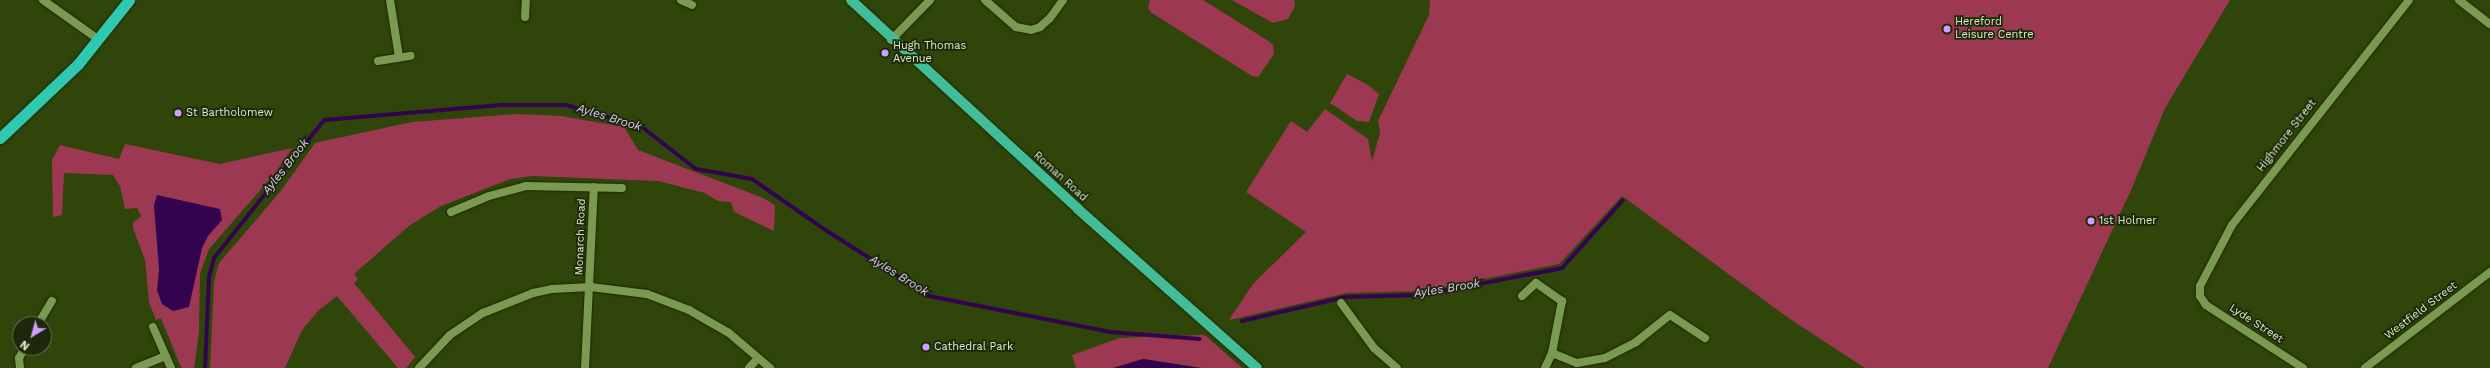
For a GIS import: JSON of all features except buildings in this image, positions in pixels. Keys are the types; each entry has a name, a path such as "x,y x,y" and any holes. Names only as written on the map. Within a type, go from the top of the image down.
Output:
{"highway":[{"path":"0,138 53,89 99,40 129,0"}],"main road":[{"name":"Roman Road","path":"851,0 891,40 1257,368"}],"street":[{"path":"43,0 99,40"},
{"path":"390,0 399,57"},
{"path":"525,16 526,0"},
{"path":"681,0 692,5"},
{"path":"891,40 930,0"},
{"path":"985,0 1016,27 1031,30 1040,28 1050,18 1063,0"},
{"name":"Highmore Street","path":"2200,296 2200,286 2232,225 2409,0"},
{"path":"2459,0 2490,24"},
{"path":"378,61 411,56"},
{"name":"Monarch Road","path":"451,212 489,196 526,186 622,188"},
{"name":"Monarch Road","path":"586,368 591,287 594,187"},
{"name":"Westfield Street","path":"2364,368 2490,272"},
{"path":"1522,296 1536,283 1562,300 1552,353 1545,368"},
{"path":"419,368 450,335 483,313 534,293 552,289 591,287 647,294 689,310 729,334 770,368"},
{"name":"Lyde Street","path":"2200,296 2206,305 2303,368"},
{"path":"43,316 52,301"},
{"path":"1341,303 1374,348 1397,368"},
{"path":"1552,353 1577,363 1604,358 1636,342 1670,315 1705,338"},
{"path":"153,327 171,368"},
{"path":"20,356 20,368"},
{"path":"136,368 166,356"},
{"path":"749,368 758,358"}],"shaded area":[{"path":"1150,0 1203,0 1267,40 1273,45 1274,54 1258,77 1252,76 1152,13 1148,9"},
{"path":"1232,0 1294,0 1295,6 1288,19 1273,23"},
{"path":"1430,0 2230,0 2165,108 2132,188 2048,368 1865,368 1790,319 1622,196 1559,264 1423,291 1347,293 1229,320 1253,284 1306,232 1246,192 1291,121 1307,132 1325,109 1368,139 1372,161 1380,133 1378,121 1429,15"},
{"path":"1347,74 1368,85 1379,94 1369,122 1357,121 1330,103"},
{"path":"517,114 561,116 624,127 638,150 763,198 775,205 774,231 734,212 731,202 718,201 705,193 658,181 532,176 510,179 441,206 410,225 354,274 358,279 354,283 415,357 406,368 398,368 337,296 319,310 302,330 285,368 210,368 214,282 219,263 280,192 315,143 412,122"},
{"path":"125,144 220,164 292,148 276,172 209,249 200,274 199,332 194,368 182,368 161,318 156,320 149,302 145,260 133,228 133,223 141,216 137,208 125,209 120,186 113,175 64,173 62,215 53,217 52,160 60,145 119,159"},
{"path":"157,195 220,209 222,220 208,236 202,248 189,307 173,311 162,304 157,290 159,270 154,205"},
{"path":"1206,336 1242,368 1201,368 1143,359 1113,368 1076,368 1072,355 1120,338"},
{"path":"1143,359 1201,368 1113,368"}],"waterway":[{"name":"Ayles Brook","path":"205,368 209,277 214,258 324,120 504,105 566,105 642,127 696,169 752,179 824,229 929,296 1110,332 1200,339"},
{"name":"Ayles Brook","path":"1242,321 1345,297 1421,295 1562,268 1623,200"}],"place":[{"name":"Hereford Leisure Centre","path":"1947,29"},
{"name":"Hugh Thomas Avenue","path":"885,53"},
{"name":"St Bartholomew","path":"178,113"},
{"name":"1st Holmer","path":"2091,221"},
{"name":"Cathedral Park","path":"926,347"}]}
